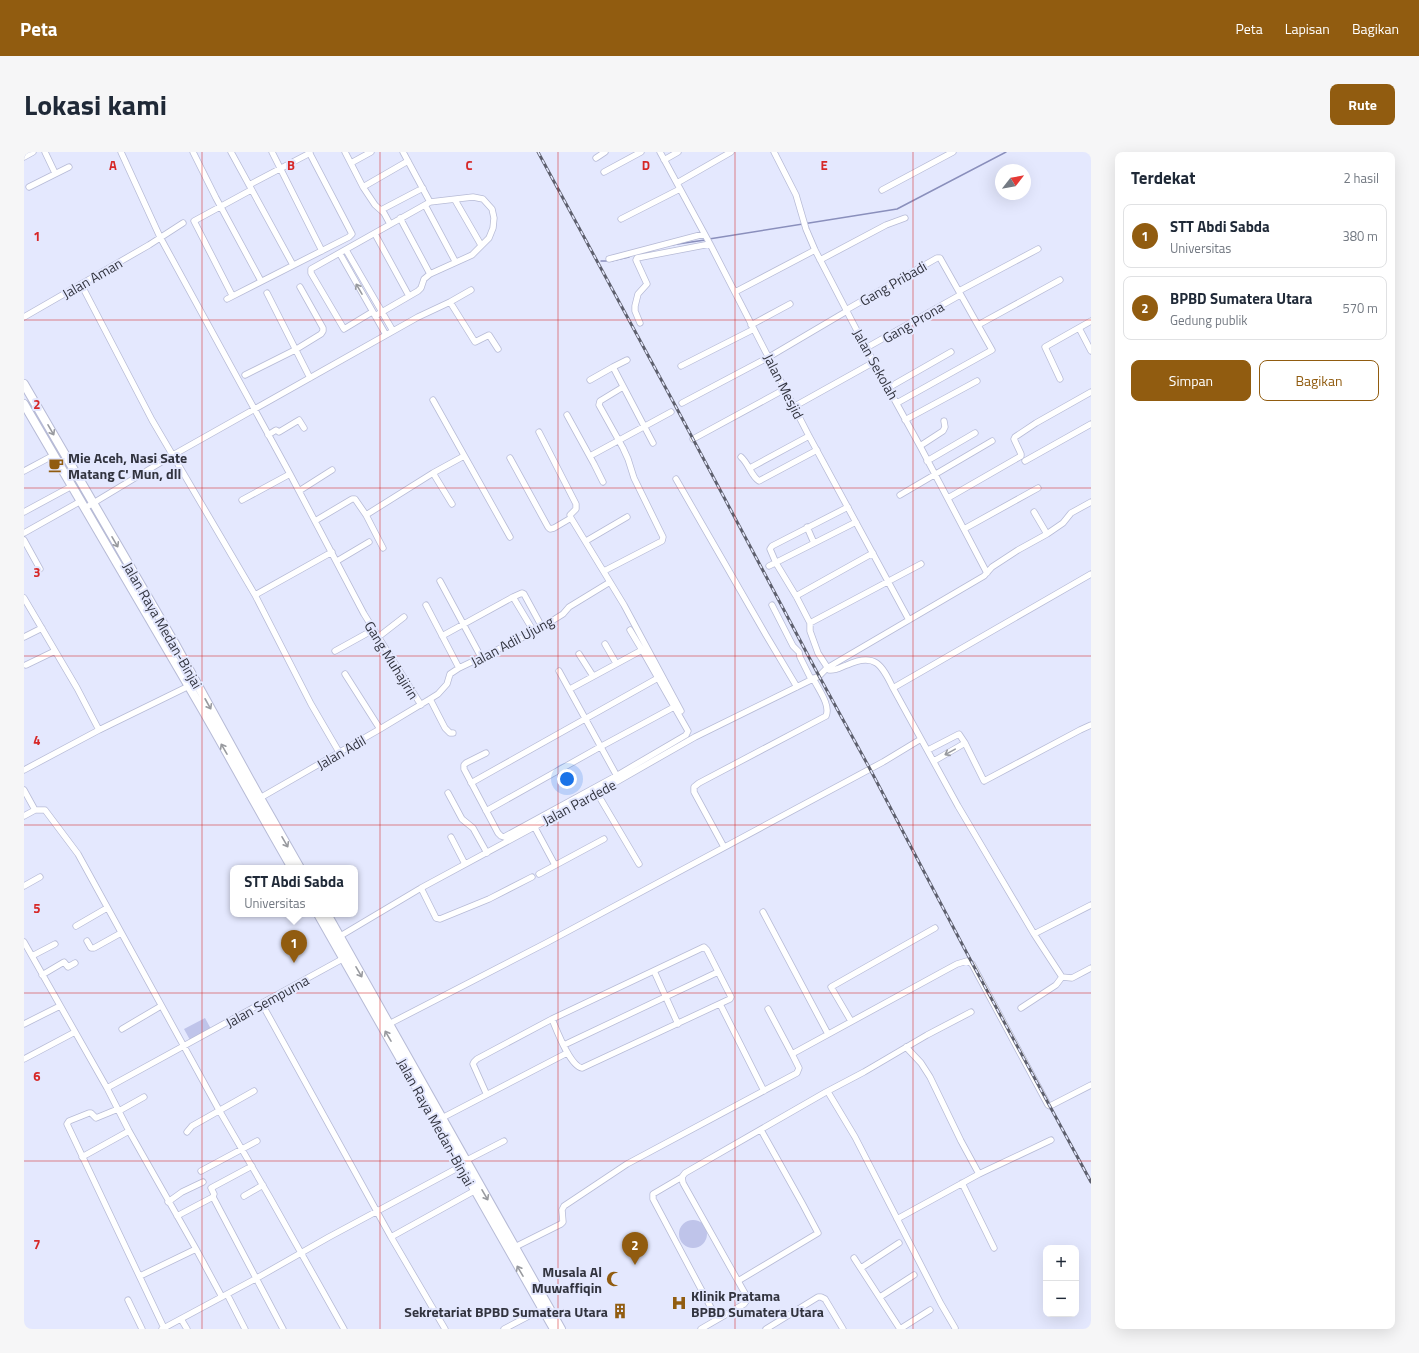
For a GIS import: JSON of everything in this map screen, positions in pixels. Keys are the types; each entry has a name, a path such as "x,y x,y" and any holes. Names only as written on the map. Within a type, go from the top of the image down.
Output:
{"highway":[{"name":"Jalan Raya Medan-Binjai","path":"24,384 93,504 290,865"},
{"name":"Jalan Raya Medan-Binjai","path":"24,404 103,540 166,638"},
{"name":"Jalan Raya Medan-Binjai","path":"192,684 298,865"},
{"name":"Jalan Raya Medan-Binjai","path":"320,917 336,938"},
{"name":"Jalan Raya Medan-Binjai","path":"328,917 336,938 401,1059 515,1247 561,1329"},
{"name":"Jalan Raya Medan-Binjai","path":"346,957 389,1024 438,1120"},
{"name":"Jalan Raya Medan-Binjai","path":"464,1164 474,1191 542,1309 551,1328"}],"street":[{"path":"24,157 33,152"},
{"path":"45,152 55,173"},
{"name":"Gang Muhajirin","path":"122,152 160,237 290,474 377,638 421,705"},
{"path":"193,152 261,281"},
{"path":"231,152 293,265"},
{"path":"272,152 322,251"},
{"path":"345,152 363,187 390,224"},
{"path":"351,163 371,152"},
{"path":"403,152 423,188 428,204 455,261"},
{"path":"596,158 606,152"},
{"path":"604,172 641,152"},
{"name":"Jalan Mesjid","path":"660,152 710,243 795,406 809,436 909,620"},
{"path":"664,160 678,152"},
{"path":"621,218 678,186 732,152"},
{"name":"Jalan Sekolah","path":"774,152 796,195 806,229 820,260 987,573"},
{"path":"882,190 953,152"},
{"path":"227,299 232,295 349,237 352,234 309,153 280,168 221,206 194,221 232,295"},
{"path":"363,187 408,161"},
{"path":"29,187 69,166"},
{"path":"381,210 423,188"},
{"path":"479,197 487,202 492,210 494,218 492,233 486,242 472,254 430,274 423,281 421,288 409,296 382,312 374,314 344,329 310,273 311,269 375,234 400,218 428,204 455,200 479,197"},
{"path":"455,200 481,245"},
{"path":"400,218 430,274"},
{"path":"820,260 886,225 905,218"},
{"name":"Jalan Aman","path":"24,317 184,223"},
{"path":"375,234 409,296"},
{"path":"610,259 705,235"},
{"path":"640,324 635,311 635,306 638,294 647,284 636,260 637,258 710,243"},
{"name":"Gang Prona","path":"866,348 1038,249"},
{"path":"346,250 393,331"},
{"path":"735,292 815,250"},
{"path":"340,254 386,335"},
{"name":"Gang Pribadi","path":"682,403 769,357 937,258 940,258 960,293"},
{"path":"978,325 1060,280"},
{"path":"81,284 152,420 220,538 255,595 311,704 339,752"},
{"path":"245,375 295,350 324,331 300,288"},
{"path":"24,533 83,504 93,504 173,455 418,317 471,290"},
{"path":"267,293 310,378"},
{"path":"896,403 992,350 960,293"},
{"path":"450,302 475,342 489,335 498,349"},
{"path":"681,366 753,327 790,304"},
{"path":"1060,379 1045,348 1091,321"},
{"path":"1079,328 1091,351"},
{"path":"888,388 951,352"},
{"path":"590,380 627,360"},
{"path":"795,406 874,362"},
{"path":"613,367 652,443"},
{"path":"905,420 977,380"},
{"path":"604,571 663,539 634,478 628,459 599,405 600,401 623,387"},
{"path":"693,439 785,388"},
{"path":"948,498 1021,456 1014,439 1015,437 1036,423 1091,392"},
{"path":"433,400 510,537"},
{"path":"590,456 671,412"},
{"path":"567,415 603,482"},
{"path":"268,435 275,430 279,432 299,420 304,428"},
{"path":"920,446 943,431 945,427 944,421"},
{"path":"1026,461 1091,424"},
{"path":"539,432 576,504 576,509 570,515 571,518 604,571 695,737"},
{"path":"927,461 975,433"},
{"path":"750,468 809,436"},
{"path":"900,495 992,441"},
{"path":"741,457 756,478 760,481 817,450"},
{"path":"24,471 54,455"},
{"path":"366,515 433,473 464,456"},
{"path":"510,458 550,529 571,518"},
{"path":"299,491 332,470"},
{"path":"433,473 452,504"},
{"path":"242,500 290,474"},
{"path":"676,479 797,687"},
{"path":"24,512 72,486"},
{"path":"964,529 1038,488"},
{"path":"315,521 352,499 355,499 366,515 383,548"},
{"name":"Jalan Pardede","path":"336,938 421,888 597,793 617,778 695,737 819,676 827,668 984,576 992,567 1018,550 1047,534 1063,523 1071,514 1091,502"},
{"path":"848,507 807,527 771,547 770,550 810,623 810,631 818,653 827,668 834,671 862,660 873,661 884,668 893,688 958,806 1034,934 1062,977"},
{"path":"1034,512 1047,534"},
{"path":"586,541 627,517"},
{"path":"769,566 856,522"},
{"path":"807,527 814,543"},
{"path":"24,540 40,569"},
{"path":"337,561 369,542"},
{"path":"255,595 332,552"},
{"path":"796,596 873,553"},
{"path":"810,623 921,564"},
{"path":"893,688 1091,574"},
{"path":"440,581 481,657"},
{"name":"Jalan Adil Ujung","path":"421,705 438,694 447,684 450,674 459,668 534,632 610,582"},
{"path":"442,636 522,593 524,594 542,627"},
{"path":"514,597 534,632"},
{"path":"24,598 99,730"},
{"path":"426,605 459,668"},
{"path":"724,847 694,792 694,787 698,783 826,716 828,712 826,705 800,657 799,652 793,646 772,605"},
{"path":"377,638 404,617"},
{"path":"24,637 42,628"},
{"path":"335,651 373,630"},
{"path":"486,753 464,765 471,783 498,833 504,837 617,778 686,735 688,731 630,630"},
{"path":"605,644 616,663"},
{"path":"570,689 642,650"},
{"path":"26,665 55,651"},
{"path":"580,654 593,676"},
{"path":"559,671 617,778"},
{"path":"345,674 380,729"},
{"path":"471,783 658,678"},
{"path":"24,770 99,730 192,684"},
{"name":"Gang Muhajirin","path":"430,699 445,728 450,733 453,733"},
{"name":"Jalan Adil","path":"260,798 421,705"},
{"path":"486,811 674,707"},
{"path":"928,750 959,734 984,781 1091,725"},
{"path":"389,1024 546,943 883,762 921,739"},
{"path":"934,760 965,743"},
{"path":"24,790 34,810"},
{"path":"448,793 462,819 474,828 487,853"},
{"path":"597,793 639,864"},
{"path":"24,816 34,810 45,810 78,854 219,1110 344,1329"},
{"path":"534,826 555,865"},
{"path":"451,837 465,864"},
{"path":"539,874 604,839"},
{"path":"24,886 40,877"},
{"path":"421,888 436,918 440,919 489,899 532,877"},
{"path":"1034,934 1091,905"},
{"path":"76,926 107,908"},
{"path":"762,912 828,1034"},
{"path":"851,1021 831,987 935,928"},
{"path":"87,941 91,948 94,948 121,933"},
{"path":"24,942 107,1088 168,1202 245,1329"},
{"path":"32,956 55,944"},
{"path":"486,1093 473,1064 477,1059 552,1020 704,947 707,950 731,997 730,1000 582,1068 577,1066 567,1053 552,1020"},
{"name":"Jalan Sempurna","path":"107,1088 346,957"},
{"path":"792,1054 957,964 967,961 972,964 1048,1105 1050,1106 1091,1085"},
{"path":"42,975 64,962 68,967 75,963"},
{"path":"1062,977 1072,978 1091,968"},
{"path":"654,971 678,1024"},
{"path":"564,1045 718,972"},
{"path":"1021,1008 1056,985 1062,977"},
{"path":"262,1004 391,1237 445,1329"},
{"path":"720,1004 764,1091"},
{"path":"24,1024 60,1006"},
{"path":"122,1029 162,1006"},
{"path":"515,1247 561,1224 563,1222 562,1210 564,1206 627,1164 797,1073 799,1068 768,1009"},
{"path":"717,1319 653,1199 653,1194 682,1177 685,1173 826,1092 971,1012"},
{"path":"24,1059 75,1032"},
{"path":"906,1047 921,1063 930,1077 979,1174"},
{"path":"438,1120 486,1093 567,1053"},
{"path":"187,1132 192,1126 254,1091"},
{"path":"828,1092 855,1137 955,1328"},
{"path":"144,1097 118,1110 96,1118 89,1113 67,1122 67,1125 140,1276 163,1328 377,1212 504,1140"},
{"path":"738,1281 818,1233 761,1130"},
{"path":"82,1157 129,1131"},
{"path":"897,1219 979,1174 1051,1140"},
{"path":"201,1171 257,1141"},
{"path":"252,1166 212,1188 214,1194 213,1197 257,1278 282,1329"},
{"path":"682,1177 683,1183 747,1297 744,1304 700,1329"},
{"path":"168,1202 186,1190 202,1182"},
{"path":"962,1183 994,1248"},
{"path":"244,1196 263,1185"},
{"path":"391,1237 474,1191"},
{"path":"177,1216 213,1197"},
{"path":"861,1268 899,1244"},
{"path":"140,1276 196,1249"},
{"path":"854,1258 900,1329 930,1310"},
{"path":"880,1297 914,1275"},
{"path":"766,1329 818,1297 825,1299 843,1329"},
{"path":"128,1300 142,1329"},
{"path":"504,1329 542,1309"},
{"path":"181,1319 187,1329"}],"shaded area":[{"path":"205,1018 211,1029 190,1040 184,1029"},
{"path":"693,1220 703,1224 707,1234 703,1244 693,1248 683,1244 679,1234 683,1224"}],"waterway":[{"path":"709,239 897,209 1006,152"},
{"path":"671,245 705,240"},
{"path":"611,261 629,257"},
{"path":"601,261 608,261"}],"railway":[{"path":"538,152 1091,1182"}],"place":[{"name":"Mie Aceh, Nasi Sate Matang C' Mun, dll","path":"56,465"},
{"name":"STT Abdi Sabda","path":"294,963"},
{"name":"BPBD Sumatera Utara","path":"635,1265"},
{"name":"Musala Al Muwaffiqin","path":"614,1279"},
{"name":"Klinik Pratama BPBD Sumatera Utara","path":"679,1303"},
{"name":"Sekretariat BPBD Sumatera Utara","path":"620,1311"}]}
